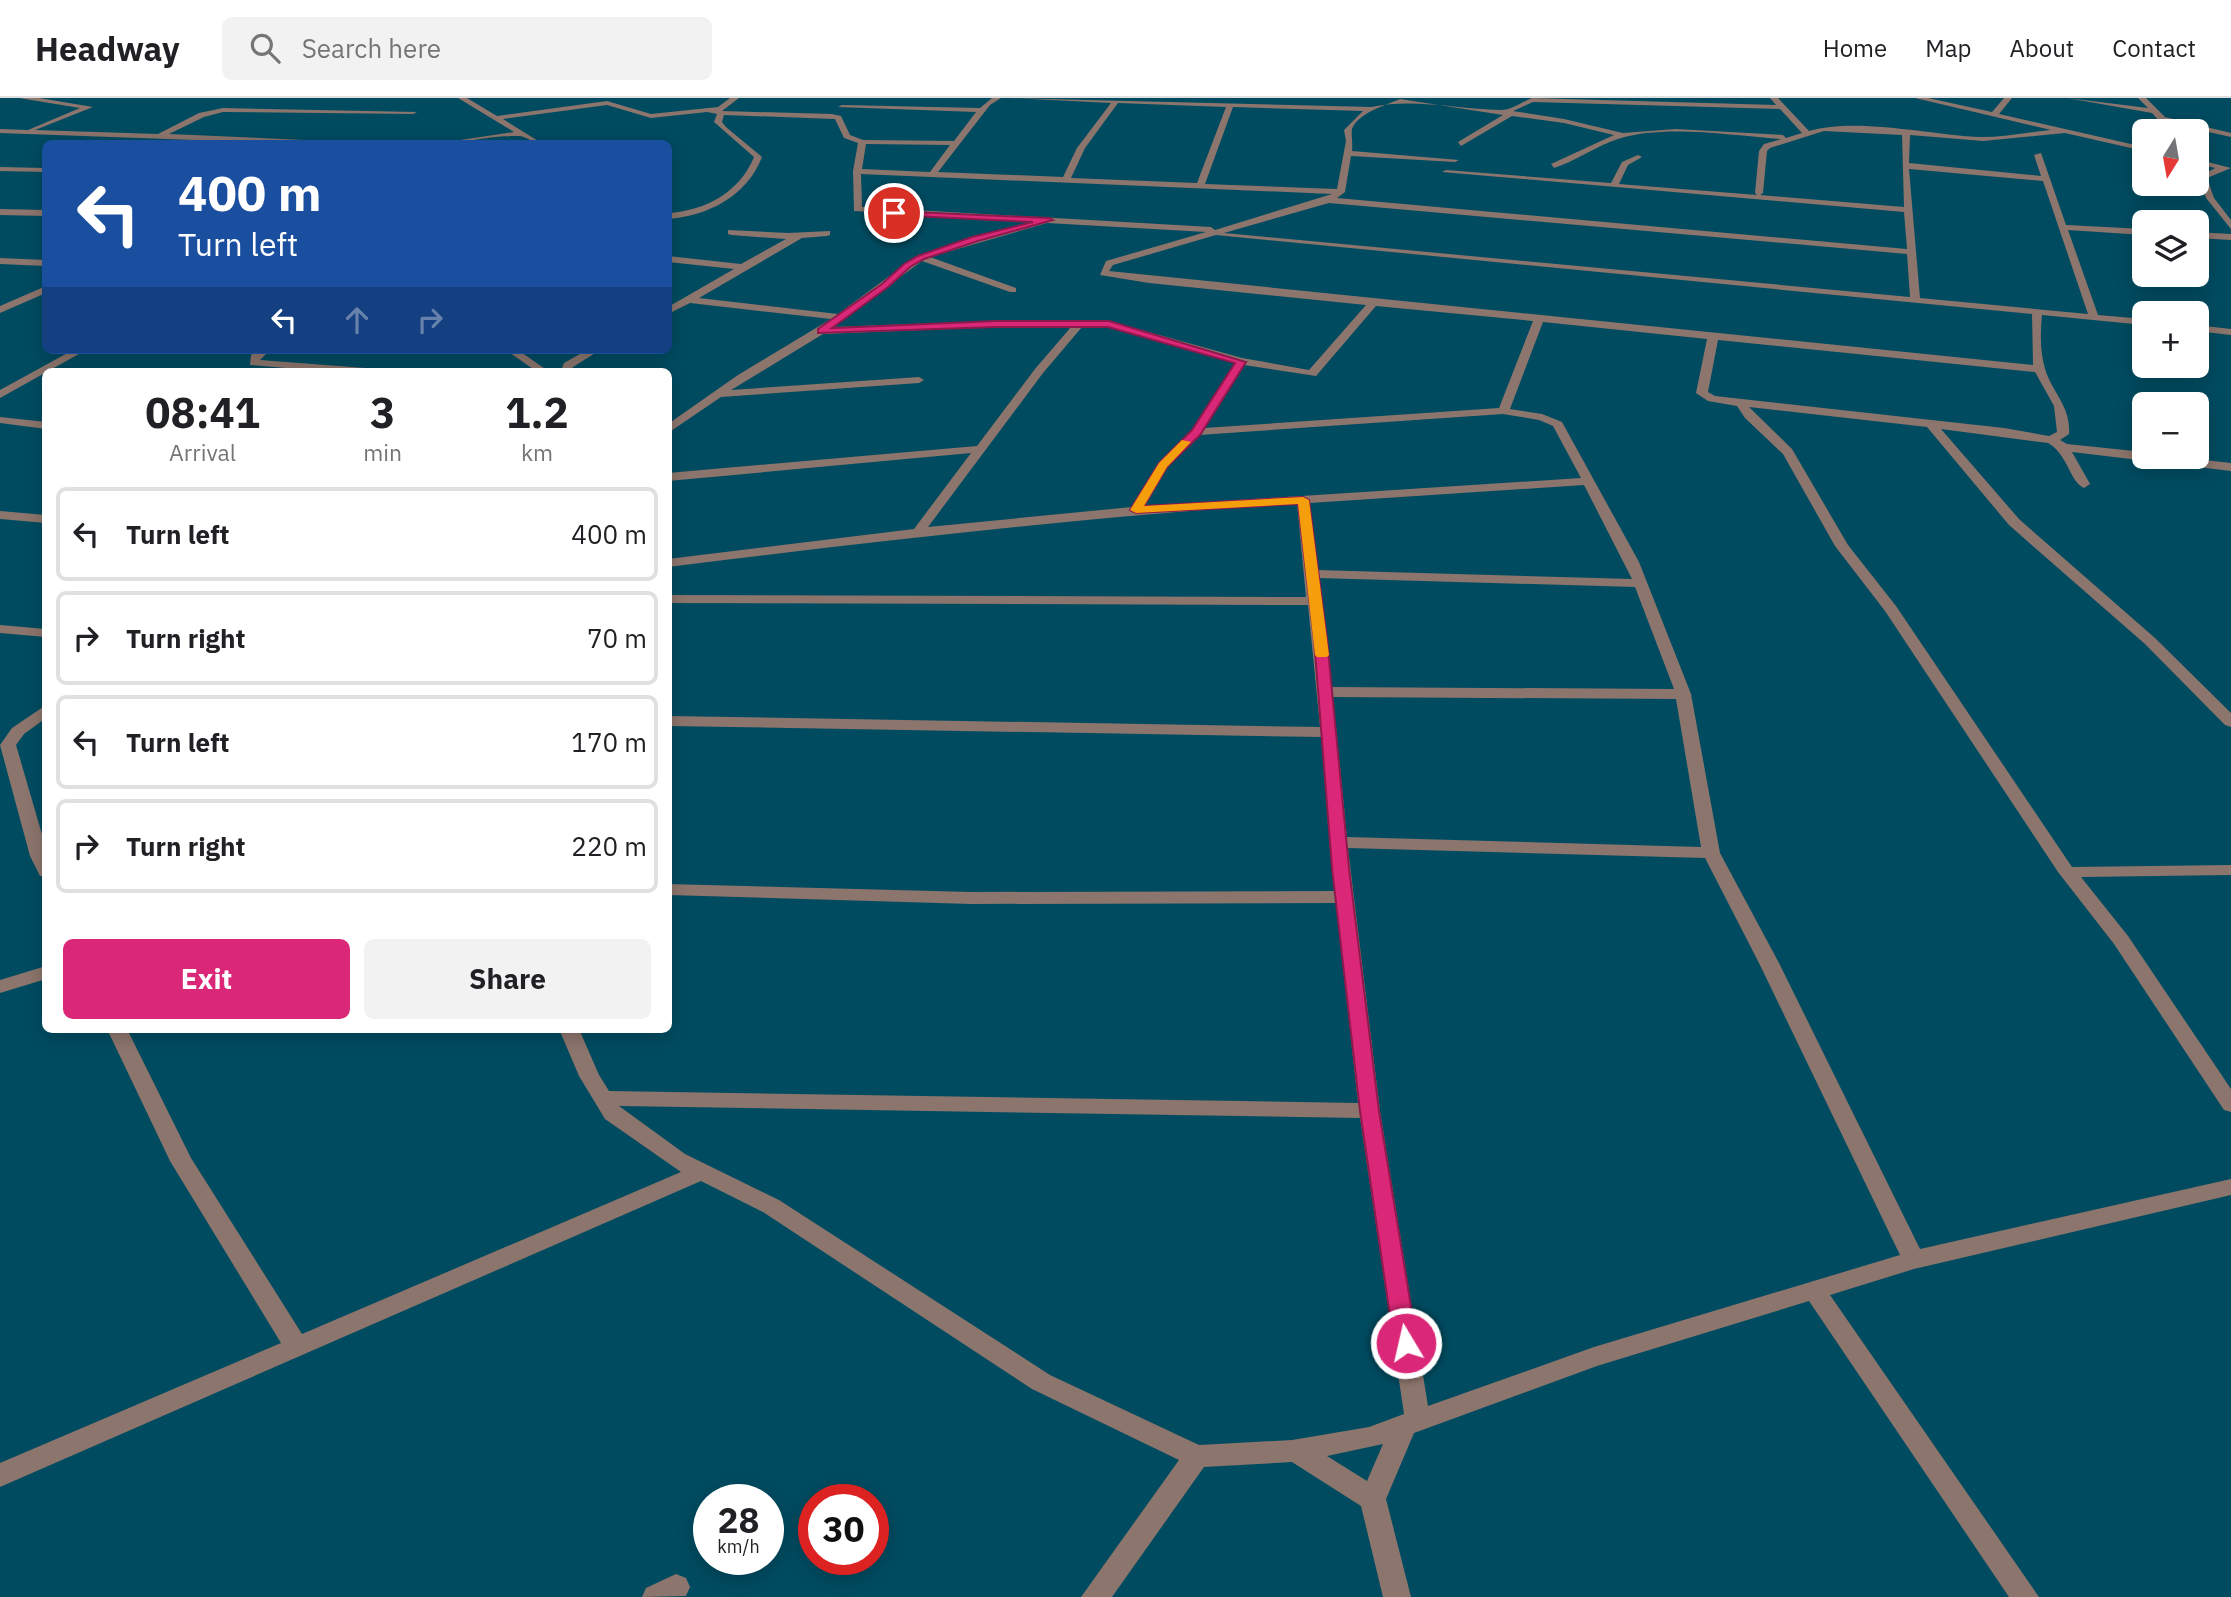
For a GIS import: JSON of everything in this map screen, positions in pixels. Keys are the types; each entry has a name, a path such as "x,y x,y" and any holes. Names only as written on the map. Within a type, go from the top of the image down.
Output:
{"street":[{"path":"21,132 89,108 23,98"},
{"path":"461,98 534,140"},
{"path":"497,118 629,98"},
{"path":"672,216 707,211 754,167 758,157 752,149 728,136 718,122 719,111 735,98"},
{"path":"832,116 850,98"},
{"path":"933,173 987,103 997,98"},
{"path":"1013,98 1371,109"},
{"path":"1793,137 1658,132 1622,135 1564,121 1400,98 1371,109 1352,122 1348,130 1350,141 1341,192 1329,200 1109,264 1103,273 1373,303 2039,369"},
{"path":"1774,98 1779,107 1806,133"},
{"path":"1919,98 2132,146"},
{"path":"1994,115 2008,98"},
{"path":"2071,98 2152,111"},
{"path":"2142,98 2162,119 2231,135"},
{"path":"1461,144 1531,100 1779,107"},
{"path":"1066,179 1081,148 1116,101"},
{"path":"607,103 645,116 707,110 832,116 838,118 847,136 862,142 956,143"},
{"path":"1201,184 1230,105"},
{"path":"842,107 982,110"},
{"path":"158,136 202,115 223,110 414,112"},
{"path":"1754,195 1763,151 1767,146 1806,133 1839,128 1994,139 2065,131"},
{"path":"0,131 232,140"},
{"path":"1906,132 1915,301"},
{"path":"468,140 522,133"},
{"path":"1555,166 1622,135"},
{"path":"862,142 857,171 857,209 1223,231"},
{"path":"1347,153 1455,160"},
{"path":"2038,156 2094,317"},
{"path":"1615,184 1622,165 1637,157"},
{"path":"2209,164 2227,168"},
{"path":"1906,166 2047,179"},
{"path":"2227,168 2203,177 2210,198 2231,226"},
{"path":"0,169 42,170"},
{"path":"857,171 1341,192"},
{"path":"1447,172 1754,195 1909,210"},
{"path":"1329,200 1913,252"},
{"path":"0,212 42,213"},
{"path":"672,427 742,377 821,331 921,257 975,239 1049,220"},
{"path":"2064,227 2132,231"},
{"path":"731,232 800,235 827,233"},
{"path":"1210,234 2132,321"},
{"path":"672,309 723,281 740,267 800,235"},
{"path":"2209,236 2231,237"},
{"path":"921,257 1013,290"},
{"path":"672,259 740,267"},
{"path":"0,261 42,263"},
{"path":"0,310 42,291"},
{"path":"689,300 839,317"},
{"path":"821,331 1109,324 1241,362 1312,374 1373,303"},
{"path":"2037,311 2035,333 2039,369 2055,393 2064,425 2063,434 2051,440"},
{"path":"1503,411 1539,320"},
{"path":"918,532 1039,371 1080,323"},
{"path":"2209,329 2231,332"},
{"path":"1713,337 1702,393 1712,399 1931,424 2051,440 2064,447 2132,455"},
{"path":"48,368 73,354"},
{"path":"258,354 254,363 323,368"},
{"path":"517,354 538,368"},
{"path":"567,368 588,354"},
{"path":"1136,510 1163,465 1196,432 1241,362"},
{"path":"0,395 42,371"},
{"path":"721,394 919,380"},
{"path":"1741,403 1749,416 1788,452 1842,545 1891,609 2067,872 2121,940 2231,1105"},
{"path":"1196,432 1503,411 1542,417 1558,424 1632,562 1683,694 1710,853 1775,975 1914,1260"},
{"path":"0,421 42,426"},
{"path":"1931,424 2014,522 2150,641 2231,722"},
{"path":"2064,447 2084,484"},
{"path":"672,477 980,449"},
{"path":"2209,464 2231,467"},
{"path":"672,563 918,532 1136,510 1589,481"},
{"path":"1303,500 1369,1111 1411,1423 1373,1499 1398,1597"},
{"path":"0,515 42,519"},
{"path":"1310,574 1639,583"},
{"path":"672,599 851,602 1035,599 1315,601"},
{"path":"0,629 42,633"},
{"path":"1325,692 1683,694"},
{"path":"42,713 18,731 8,745 42,859"},
{"path":"672,721 1329,732"},
{"path":"1338,842 1710,853"},
{"path":"2067,872 2231,870"},
{"path":"672,889 971,898 1344,897"},
{"path":"0,987 42,973"},
{"path":"119,1033 181,1161 296,1346"},
{"path":"571,1033 589,1076 613,1114 677,1160 771,1206 1041,1382 1197,1457 1296,1451 1369,1438 1594,1357 1914,1260 2231,1187"},
{"path":"603,1098 1369,1111"},
{"path":"0,1475 702,1172"},
{"path":"1814,1290 2025,1597"},
{"path":"1296,1451 1373,1499"},
{"path":"1095,1597 1197,1457"}],"slow traffic":[{"path":"1186,442 1163,465 1136,510 1303,500 1322,655"}],"route":[{"path":"894,213 1049,220 975,239 921,257 821,331 996,324 1109,324 1241,362 1196,432 1163,465 1136,510 1303,500 1310,574 1321,639 1340,868 1369,1111 1406,1343"}]}
